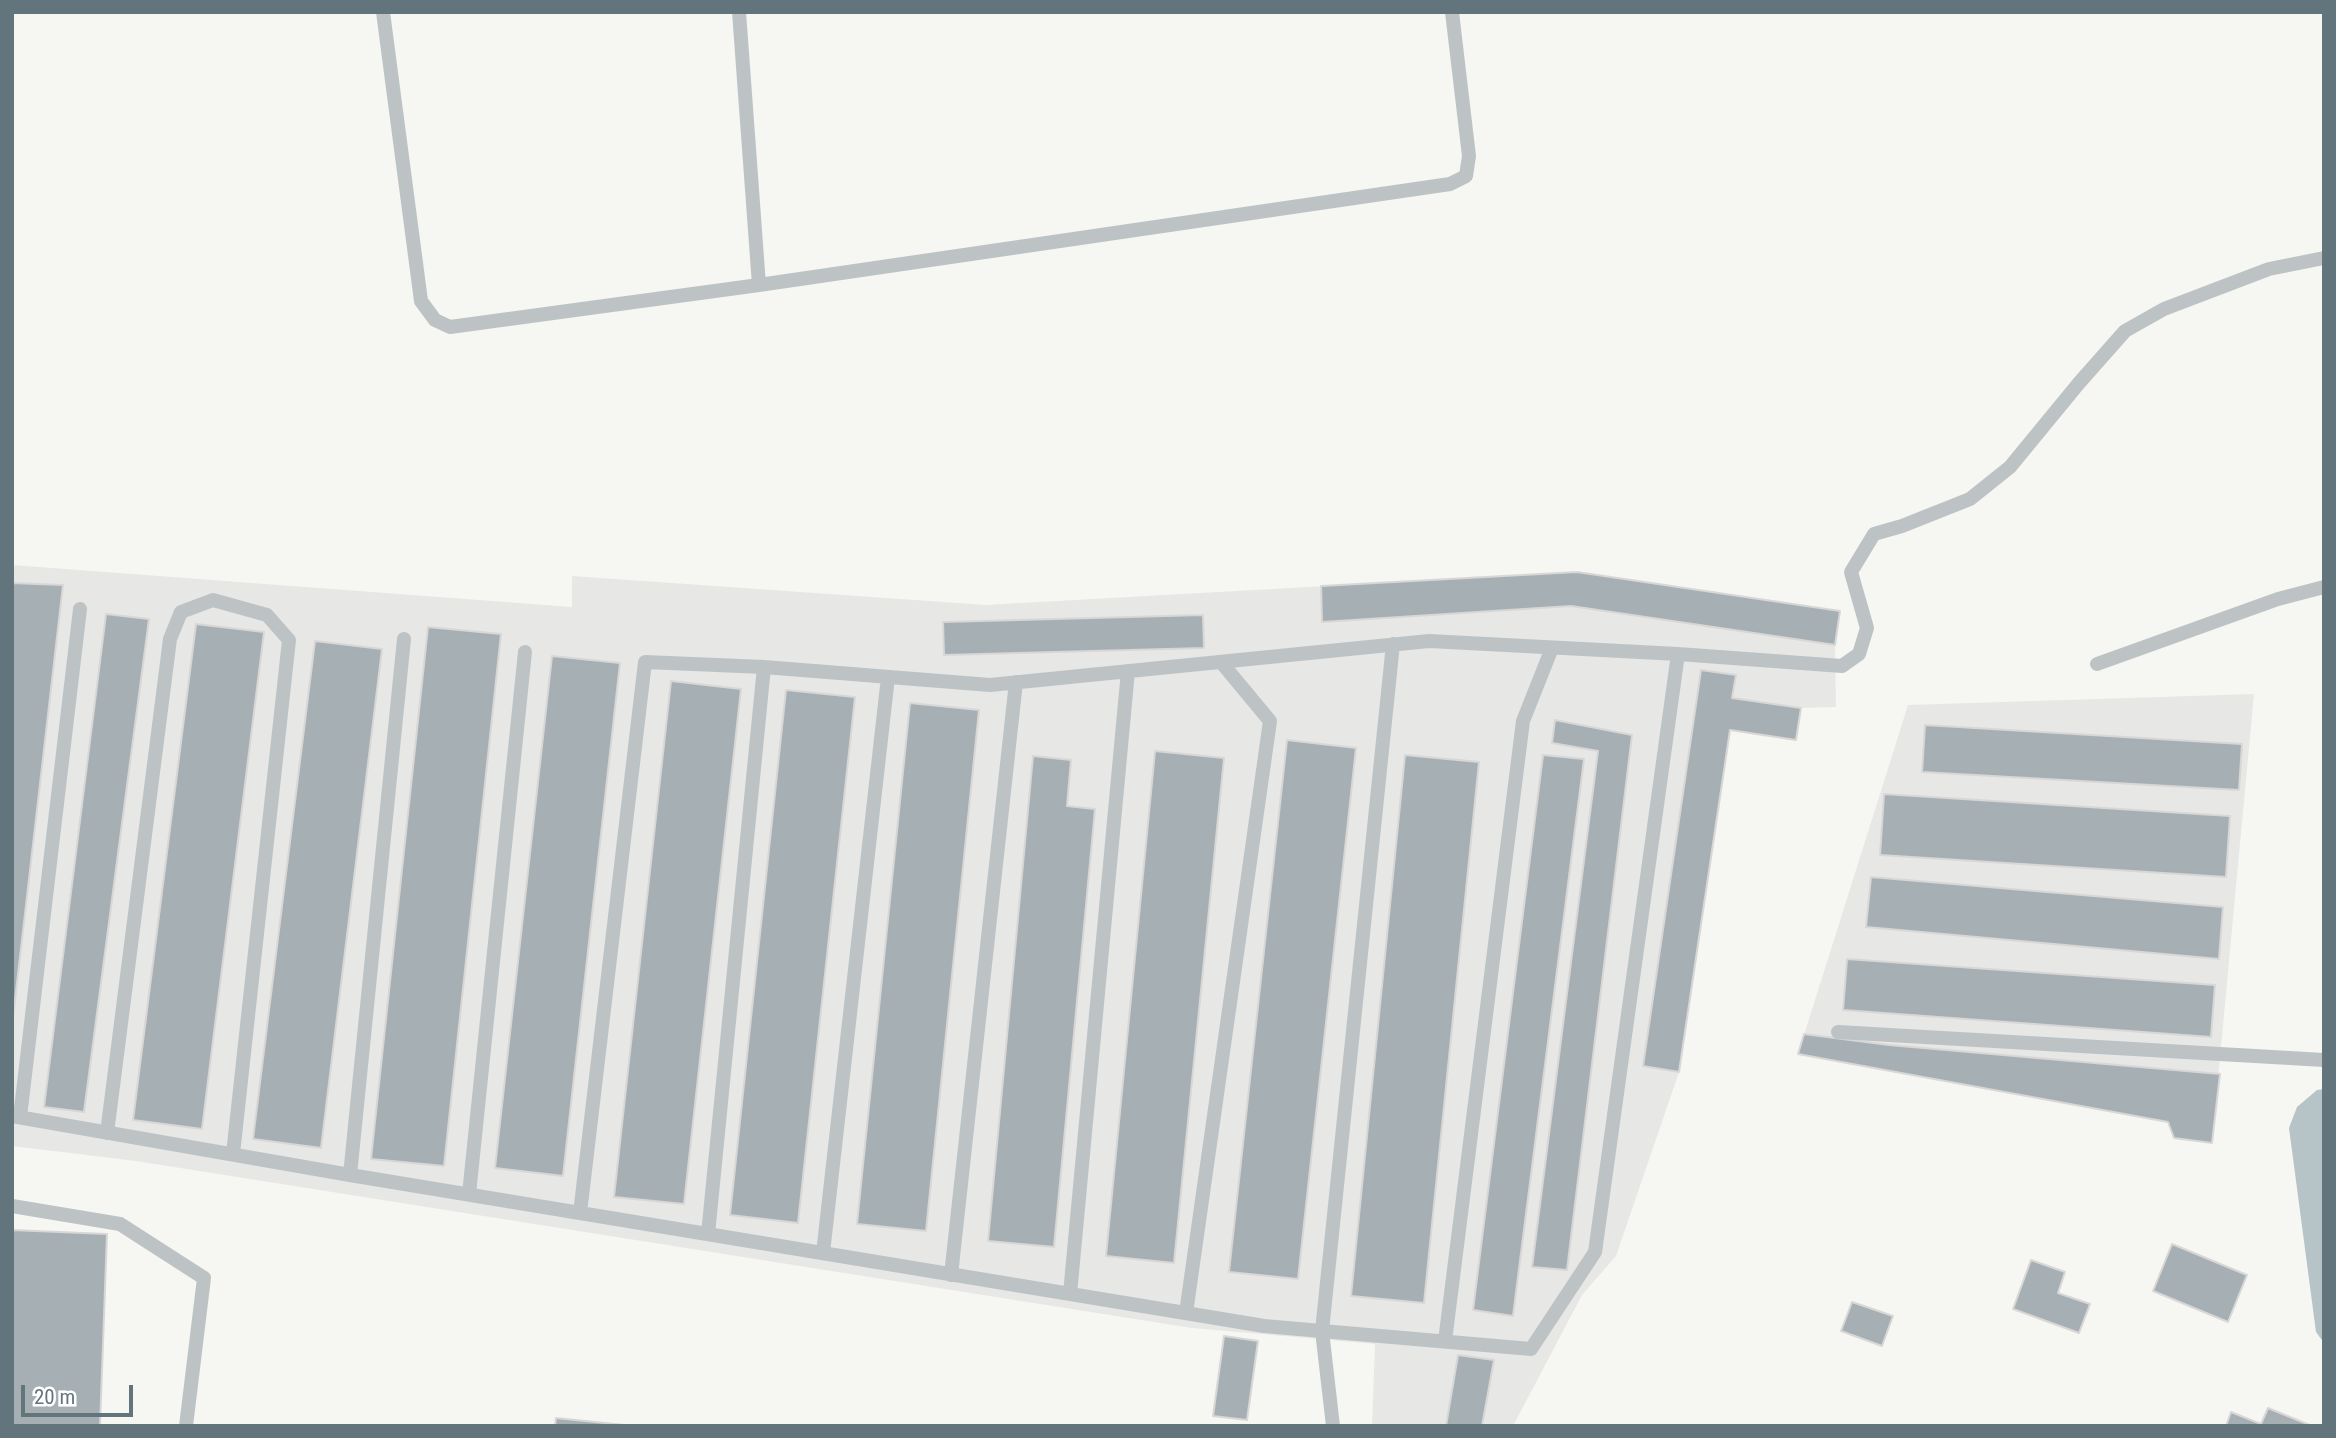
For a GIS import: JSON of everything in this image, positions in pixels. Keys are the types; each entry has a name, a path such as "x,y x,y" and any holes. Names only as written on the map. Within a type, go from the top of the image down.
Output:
{"lane":[{"path":"383,12 421,301 435,320 450,327 759,285 1450,184 1466,176 1469,156 1452,12"},
{"path":"739,12 759,285"},
{"path":"580,1213 645,662 764,667 990,685 1429,641 1842,666 1858,654 1867,628 1851,572 1874,534 1970,499 2010,467 2125,331 2164,309 2269,269 2324,258"},
{"path":"2097,664 2278,599 2324,587"},
{"path":"107,1133 170,639 181,612 213,600 267,615 289,640 233,1154"},
{"path":"80,609 16,1117 1264,1326 1531,1349 1595,1252 1678,654"},
{"path":"350,1175 404,639"},
{"path":"1333,1426 1322,1331 1392,644"},
{"path":"1445,1341 1523,721 1552,648"},
{"path":"469,1194 525,652"},
{"path":"1186,1313 1270,721 1221,662"},
{"path":"708,1234 764,667"},
{"path":"1070,1294 1128,671"},
{"path":"823,1253 888,677"},
{"path":"951,1275 1016,682"},
{"path":"1838,1032 2324,1060"},
{"path":"12,1206 120,1224 204,1278 186,1426"}],"shaded area":[{"path":"12,565 572,607 572,576 986,605 1577,572 1840,611 1835,645 1836,707 1801,708 1796,740 1729,730 1679,1072 1616,1256 1582,1295 1513,1426 1372,1426 1375,1344 1192,1328 136,1161 12,1146"},
{"path":"2254,694 2212,1143 2174,1138 2168,1122 1798,1054 1908,705"},
{"path":"2324,1089 2324,1343 2316,1332 2289,1128 2297,1107 2317,1090"}],"building":[{"path":"1577,572 1840,611 1835,645 1571,606 1322,622 1321,586"},
{"path":"12,583 63,585 12,1026"},
{"path":"106,614 149,619 84,1112 44,1107"},
{"path":"1203,615 1204,648 944,655 943,622"},
{"path":"196,624 264,632 202,1129 133,1120"},
{"path":"428,627 501,634 444,1166 371,1159"},
{"path":"315,641 382,649 321,1148 253,1139"},
{"path":"552,656 620,663 563,1176 495,1168"},
{"path":"1701,670 1736,675 1732,698 1801,708 1796,740 1730,730 1679,1072 1643,1066"},
{"path":"671,681 741,689 684,1204 614,1197"},
{"path":"786,690 855,697 798,1223 730,1215"},
{"path":"910,703 979,710 926,1231 857,1224"},
{"path":"1555,720 1632,735 1567,1270 1532,1267 1598,751 1552,743"},
{"path":"1925,725 2242,744 2239,790 1922,772"},
{"path":"1287,740 1356,748 1298,1279 1229,1272"},
{"path":"1155,751 1224,758 1174,1263 1106,1256"},
{"path":"1405,755 1479,762 1424,1303 1351,1296"},
{"path":"1543,755 1584,759 1513,1316 1473,1310"},
{"path":"1033,756 1071,760 1067,806 1095,809 1054,1247 988,1241"},
{"path":"1884,794 2230,816 2226,877 1880,855"},
{"path":"1871,877 2223,907 2219,959 1866,927"},
{"path":"1847,959 2215,985 2211,1037 1843,1010"},
{"path":"1804,1034 1889,1045 2220,1074 2212,1143 2174,1138 2168,1122 1798,1054"},
{"path":"12,1230 107,1234 100,1426 12,1426"},
{"path":"2172,1244 2247,1275 2228,1322 2153,1291"},
{"path":"2031,1260 2065,1272 2058,1293 2090,1304 2079,1333 2013,1309"},
{"path":"1852,1302 1893,1316 1882,1346 1841,1331"},
{"path":"1224,1336 1258,1341 1247,1420 1213,1416"},
{"path":"1458,1355 1494,1360 1482,1426 1446,1426"},
{"path":"2268,1408 2312,1426 2226,1426 2231,1412 2261,1424"},
{"path":"556,1418 634,1426 555,1426"}]}
